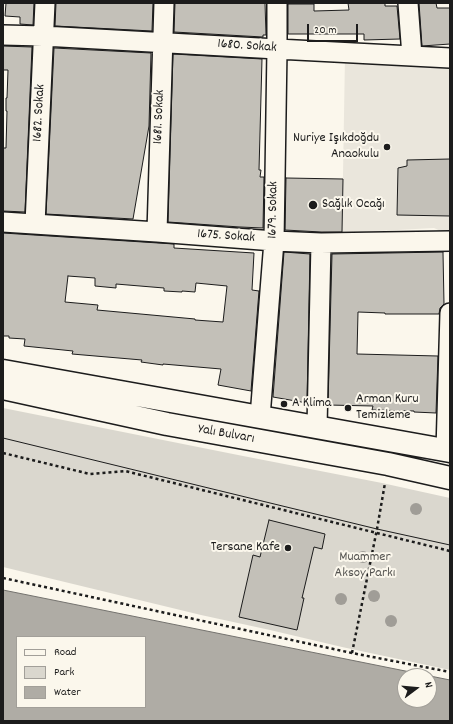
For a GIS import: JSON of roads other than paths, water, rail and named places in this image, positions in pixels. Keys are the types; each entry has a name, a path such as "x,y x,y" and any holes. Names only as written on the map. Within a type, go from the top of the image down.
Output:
{"main road":[{"name":"Yalı Bulvarı","path":"3,371 448,451"},
{"name":"Yalı Bulvarı","path":"3,388 167,424 388,464 450,478"}],"street":[{"name":"1682. Sokak","path":"35,224 45,3"},
{"name":"1681. Sokak","path":"157,232 164,3"},
{"name":"1679. Sokak","path":"260,417 274,241 277,3"},
{"path":"408,3 412,56"},
{"name":"1680. Sokak","path":"3,35 163,42 450,58"},
{"name":"1675. Sokak","path":"3,222 321,243 450,241"},
{"path":"317,427 321,243"},
{"path":"448,451 450,313"}],"water":[{"path":"3,590 397,669 397,708 437,708 437,677 450,680 450,721 3,721"}],"tram line":[{"path":"3,438 377,529 450,545"}],"place":[{"name":"Nuriye Işıkdoğdu Anaokulu","path":"387,147"},
{"name":"Sağlık Ocağı","path":"313,205"},
{"name":"A Klima","path":"284,404"},
{"name":"Arman Kuru Temizleme","path":"348,408"},
{"name":"Tersane Kafe","path":"288,548"}],"park label":[{"name":"Muammer Aksoy Parkı","path":"365,566"}]}
